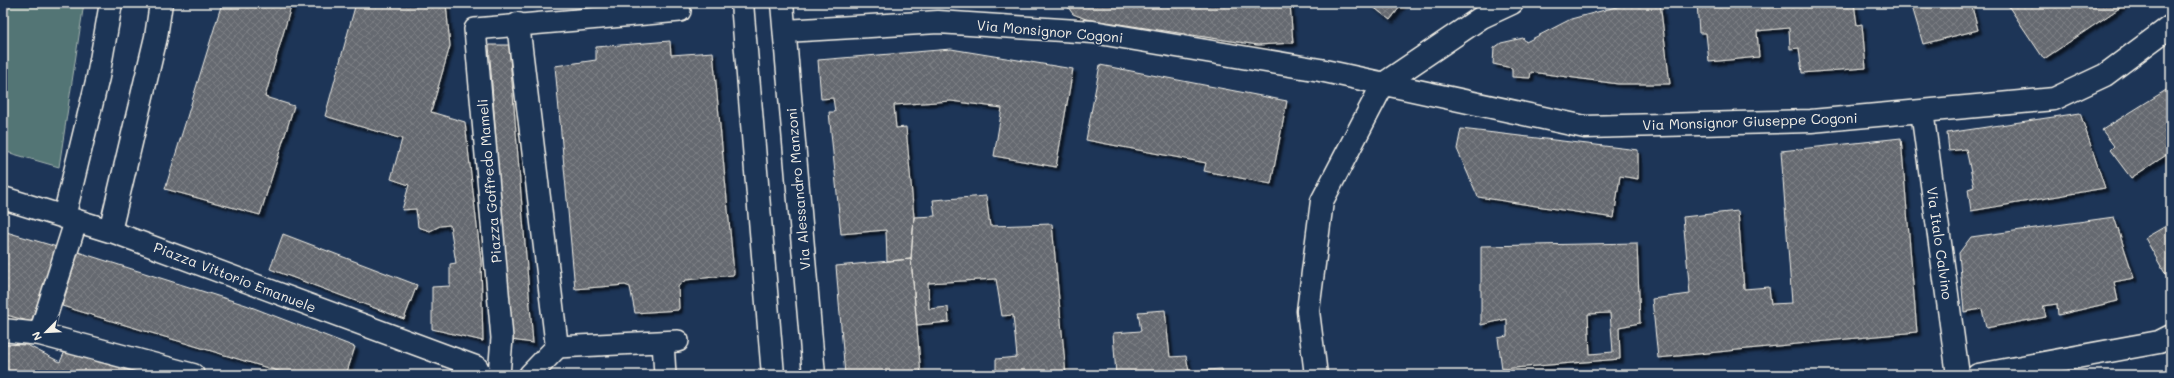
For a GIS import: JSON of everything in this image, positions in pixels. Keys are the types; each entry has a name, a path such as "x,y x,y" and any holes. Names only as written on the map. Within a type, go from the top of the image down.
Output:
{"street":[{"path":"40,334 70,219 111,3"},
{"path":"110,230 156,37 161,3"},
{"path":"742,3 773,375"},
{"name":"Via Alessandro Manzoni","path":"782,3 814,375"},
{"path":"1316,375 1308,311 1322,201 1383,84 1482,17 1512,3"},
{"name":"Piazza Goffredo Mameli","path":"499,375 502,338 476,29 518,24 680,11"},
{"name":"Via Monsignor Cogoni","path":"784,31 938,22 1093,32 1320,70 1383,84"},
{"path":"518,24 557,347"},
{"name":"Via Monsignor Giuseppe Cogoni","path":"1383,84 1585,127 1811,121 2054,99 2105,75 2171,26"},
{"name":"Via Italo Calvino","path":"1922,111 1958,375"},
{"name":"Piazza Vittorio Emanuele","path":"3,198 110,230 477,367 481,375"},
{"path":"3,330 40,334 169,372 193,375"},
{"path":"1978,375 2159,342 2171,336"},
{"path":"530,375 557,347 671,341 665,375"}],"green space":[{"path":"3,3 84,3 59,167 3,151"}],"building":[{"path":"222,3 292,3 265,97 294,106 260,215 165,189"},
{"path":"356,3 446,3 450,46 431,112 465,122 481,261 483,341 432,329 432,287 450,286 450,264 456,263 450,225 440,226 430,231 418,227 416,209 402,210 409,185 391,179 402,139 325,116"},
{"path":"994,3 1017,3 994,7"},
{"path":"1065,3 1290,3 1293,43 1258,45 1086,19 1073,14"},
{"path":"1373,3 1403,3 1390,20 1372,6"},
{"path":"1631,3 1660,3 1670,84 1618,84 1531,72 1530,78 1512,77 1512,68 1493,64 1494,48 1501,43 1523,38 1526,42 1571,19"},
{"path":"1697,3 1854,3 1857,25 1862,24 1866,68 1802,73 1799,48 1790,49 1789,28 1757,31 1759,57 1709,62 1706,33 1699,33"},
{"path":"1911,3 1971,3 1978,30 1923,44"},
{"path":"2127,3 2044,59 2007,4"},
{"path":"670,41 671,55 713,52 734,273 733,275 686,280 681,283 678,287 678,310 635,313 630,287 625,285 575,289 555,66 596,60 596,47"},
{"path":"489,45 509,45 533,343 511,340"},
{"path":"951,49 1073,69 1056,167 994,156 1002,108 951,101 894,105 896,128 906,127 914,217 911,259 887,261 886,230 841,234 829,112 835,112 833,98 821,99 818,60"},
{"path":"1100,65 1287,101 1271,184 1204,171 1206,163 1086,140"},
{"path":"2171,87 2171,152 2131,178 2110,150 2114,146 2102,130"},
{"path":"2080,113 2105,188 1971,211 1968,189 1974,187 1966,149 1949,151 1947,133"},
{"path":"1461,129 1638,150 1638,179 1620,176 1614,218 1478,197 1457,149"},
{"path":"1901,138 1917,332 1658,358 1652,299 1690,294 1683,217 1738,211 1744,289 1769,287 1771,304 1792,303 1781,151"},
{"path":"986,196 990,226 1052,224 1066,375 921,375 996,374 996,359 1017,357 1013,315 1002,316 996,279 928,283 929,309 948,307 949,322 917,325 911,259 914,217 935,216 933,200"},
{"path":"2114,217 2134,278 2114,282 2118,301 2058,315 2057,304 2043,306 2046,317 1986,328 1982,309 1964,312 1959,253 1971,237"},
{"path":"2171,223 2171,284 2145,238"},
{"path":"3,231 57,247 31,322 3,314"},
{"path":"283,234 417,285 404,319 270,269"},
{"path":"1637,243 1640,323 1619,327 1620,359 1502,369 1498,338 1507,336 1507,319 1481,325 1481,246","holes":["1610,313 1613,352 1590,354 1588,314"]},
{"path":"78,252 246,305 355,347 346,375 291,375 62,306"},
{"path":"911,259 921,375 845,375 836,266"},
{"path":"1165,310 1170,357 1186,356 1189,371 1222,369 1223,375 1116,375 1113,333 1141,331 1138,312"},
{"path":"3,344 27,345 60,362 67,347 161,375 3,375"}]}
